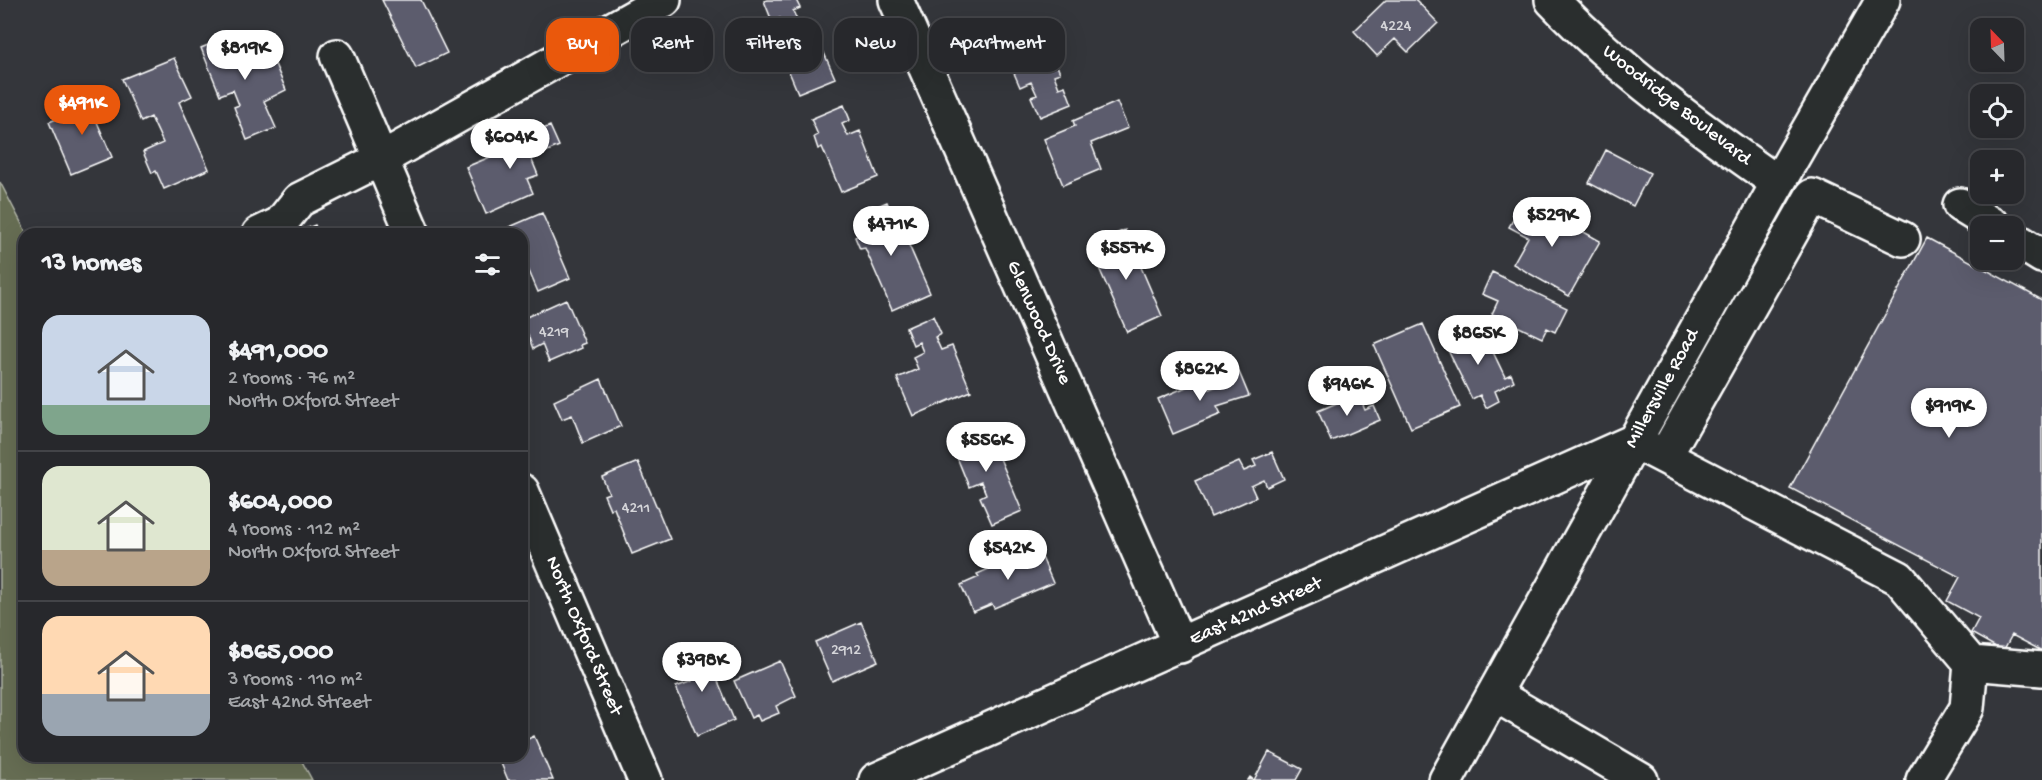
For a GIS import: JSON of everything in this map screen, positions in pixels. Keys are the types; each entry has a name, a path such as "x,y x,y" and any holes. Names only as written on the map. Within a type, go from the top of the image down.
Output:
{"street":[{"path":"272,228 280,224 299,200 381,159 664,0"},
{"name":"Glenwood Drive","path":"896,0 1180,646"},
{"name":"Woodridge Boulevard","path":"1552,0 1595,43 1650,91 1778,183"},
{"name":"Millersville Road","path":"1446,780 1778,183 1883,0"},
{"path":"337,56 410,228"},
{"path":"1665,456 1812,196 1903,239"},
{"path":"1960,205 1978,216"},
{"path":"2024,245 2042,256"},
{"path":"1634,441 1899,578 1971,663 2042,669"},
{"name":"East 42nd Street","path":"876,780 1634,441"},
{"name":"North Oxford Street","path":"528,505 645,780"},
{"path":"1923,780 1967,708 1971,663"},
{"path":"1494,694 1641,780"}],"green space":[{"path":"0,182 24,228 18,228 18,762 302,762 312,780 0,780"}],"building":[{"path":"382,0 421,0 447,53 416,68"},
{"path":"796,0 800,8 793,11 796,18 771,18 764,1"},
{"path":"1386,0 1416,0 1438,23 1408,52 1395,39 1377,56 1354,31"},
{"path":"235,34 238,42 252,36 263,61 272,57 286,90 264,101 276,128 247,140 234,107 239,105 233,90 220,95 201,48"},
{"path":"822,48 835,78 798,93 789,72 822,72"},
{"path":"174,58 192,96 179,102 209,169 164,189 156,171 152,173 143,152 163,143 151,117 141,122 122,79"},
{"path":"1014,72 1060,72 1054,75 1059,88 1065,86 1072,104 1040,117 1031,97 1037,95 1031,82 1020,87"},
{"path":"100,97 109,117 97,122 112,157 71,174 49,122 67,115 65,112"},
{"path":"1117,102 1128,128 1091,143 1101,169 1063,185 1044,139 1075,126 1073,121"},
{"path":"844,105 850,120 842,124 848,136 860,131 878,177 841,192 822,147 818,149 814,137 818,135 811,119"},
{"path":"550,126 559,146 531,158 538,175 527,179 533,193 486,214 466,167 502,152 500,148"},
{"path":"1606,150 1650,173 1633,206 1589,183"},
{"path":"1525,199 1600,241 1569,296 1513,264 1528,237 1509,227"},
{"path":"887,202 894,217 884,221 889,233 901,227 930,293 892,310 865,248 860,249 855,237 862,233 855,216"},
{"path":"542,213 570,278 538,292 528,269 528,228 507,228"},
{"path":"1125,230 1162,316 1127,332 1089,245"},
{"path":"1927,238 1970,261 1970,270 1986,270 2042,300 2042,651 2012,635 2003,651 1971,633 1979,618 1947,601 1960,577 1790,488"},
{"path":"1492,272 1567,308 1555,332 1547,328 1542,338 1492,314 1498,301 1482,294"},
{"path":"566,299 585,343 580,345 581,348 549,362 542,344 533,349 528,335 528,316"},
{"path":"933,316 941,334 935,337 941,350 952,346 971,391 913,416 897,378 918,369 913,357 923,352 919,342 913,345 906,328"},
{"path":"1423,324 1460,407 1411,428 1374,345"},
{"path":"1481,327 1505,377 1511,374 1514,381 1495,391 1499,401 1486,408 1480,395 1472,399 1445,344"},
{"path":"1239,372 1249,396 1217,406 1221,414 1173,434 1158,399 1205,379 1209,389 1220,385 1219,381"},
{"path":"601,379 621,426 583,443 572,415 562,419 554,401"},
{"path":"1358,394 1365,410 1374,406 1380,420 1331,441 1318,411"},
{"path":"986,425 1022,511 992,524 980,497 986,494 981,482 969,487 950,440"},
{"path":"1272,452 1284,479 1267,487 1264,480 1251,486 1256,497 1211,517 1195,481 1239,462 1244,471 1256,466 1253,460"},
{"path":"638,462 670,539 632,554 614,508 610,509 604,495 609,493 602,477"},
{"path":"1038,548 1053,583 994,608 992,604 973,612 961,585 979,577 977,574"},
{"path":"861,622 878,661 832,681 815,642"},
{"path":"701,643 709,664 697,669 702,679 715,674 734,720 697,736 676,687 692,681 687,669 680,672 673,655"},
{"path":"780,661 796,696 776,706 779,713 760,721 757,715 751,718 734,681"},
{"path":"534,736 553,780 508,780 500,762 528,762 528,739"},
{"path":"1269,752 1302,769 1296,780 1254,780"}]}
